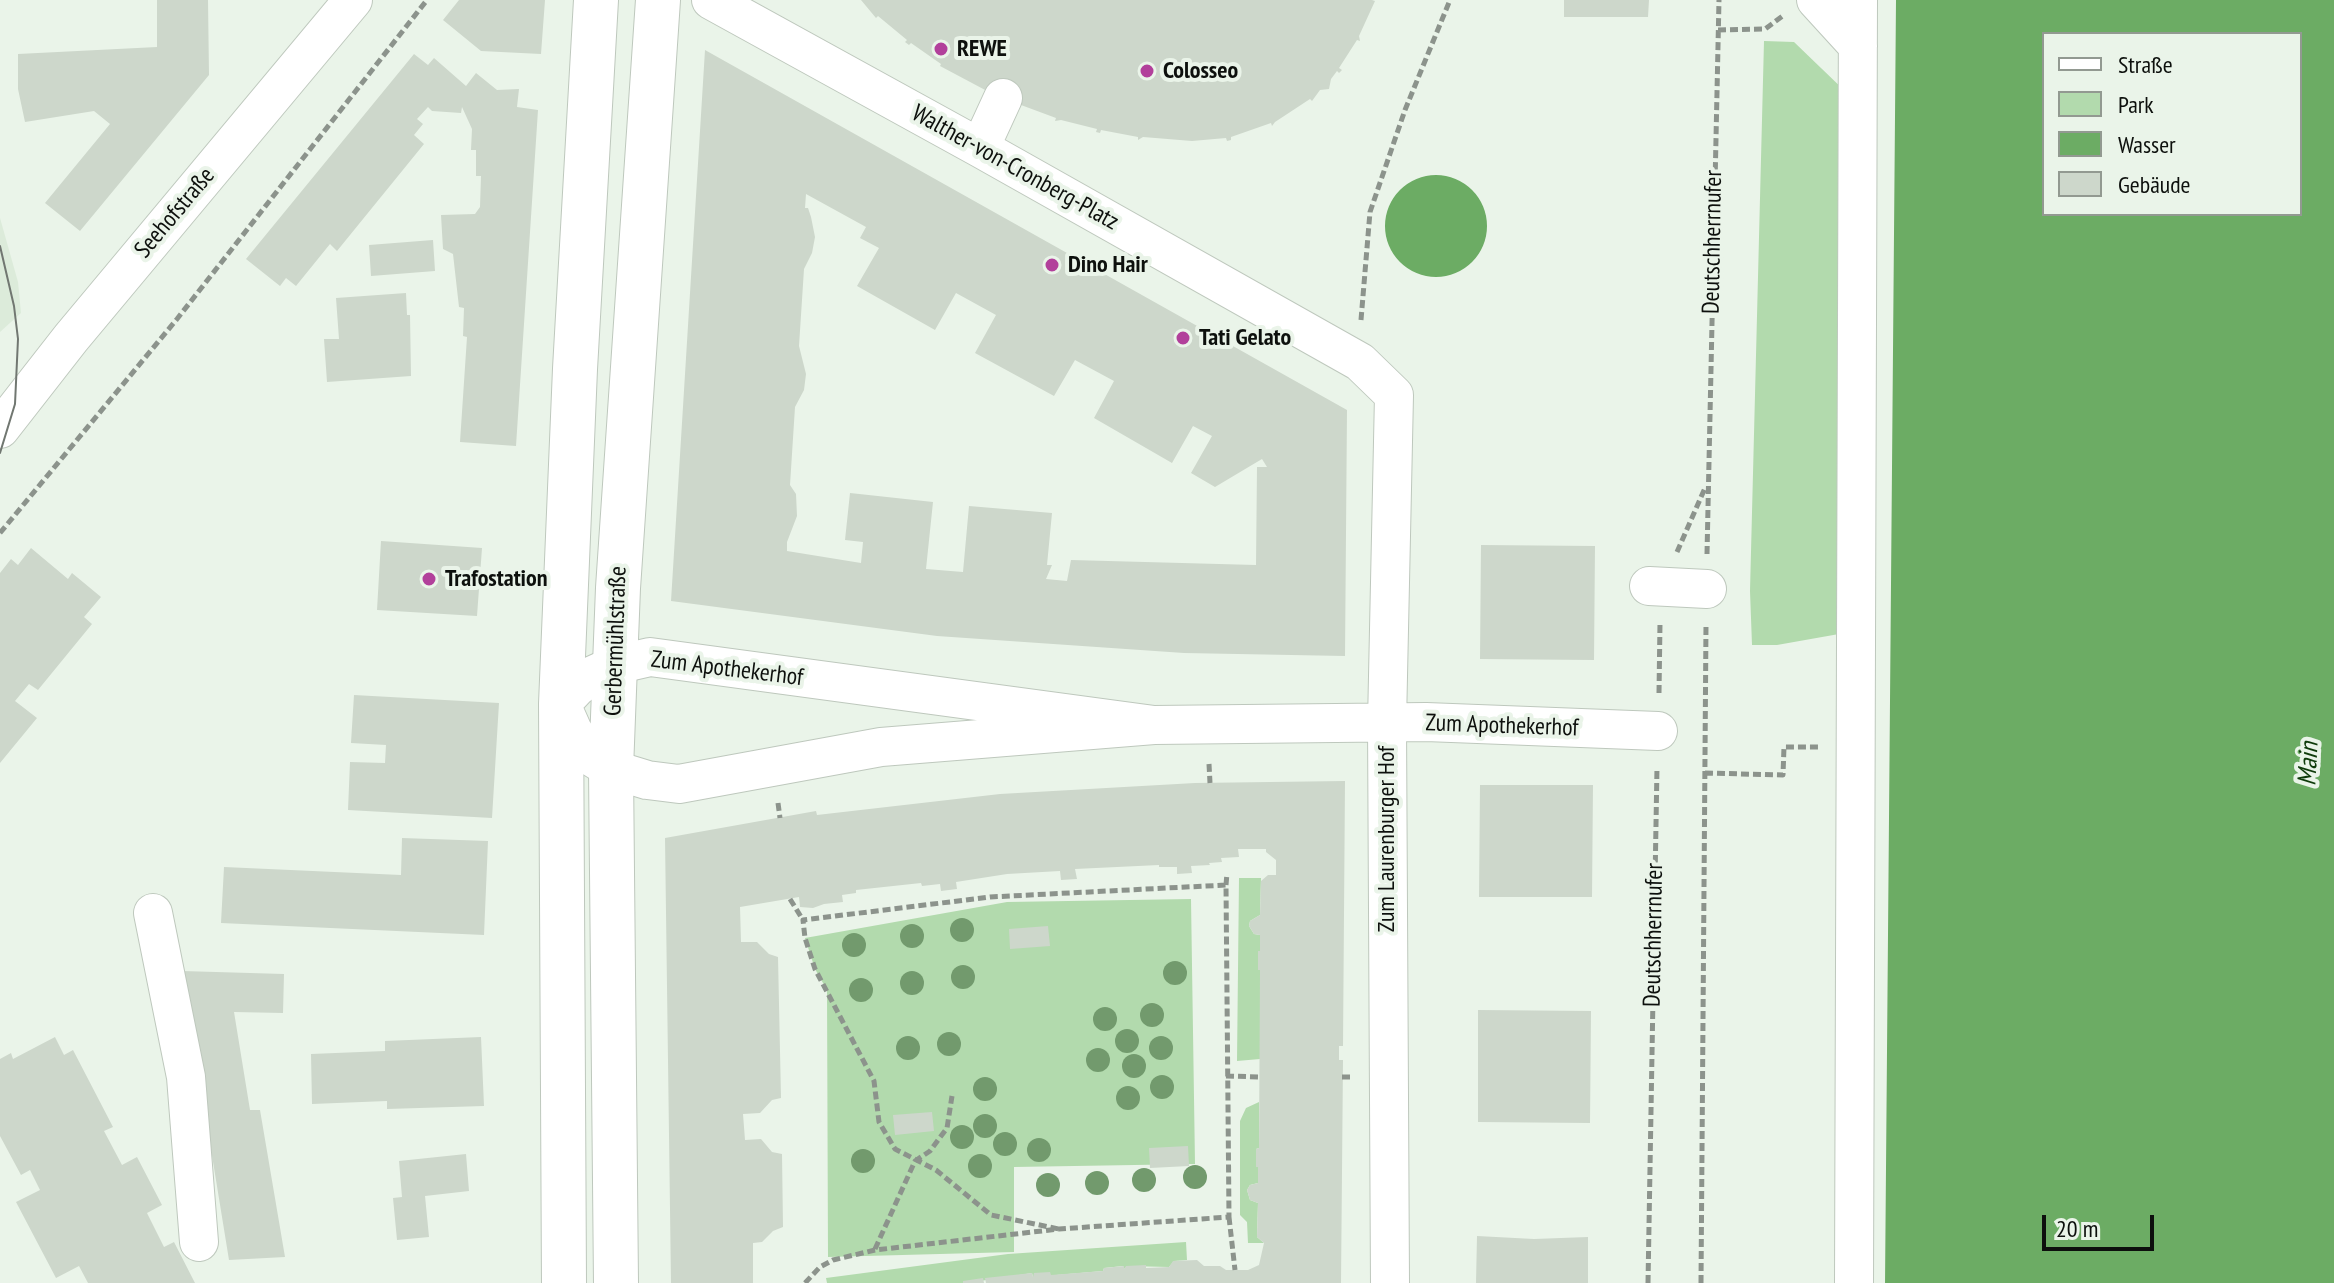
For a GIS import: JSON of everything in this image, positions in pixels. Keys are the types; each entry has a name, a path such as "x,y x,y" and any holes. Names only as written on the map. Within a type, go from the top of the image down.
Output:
{"main road":[{"path":"564,1283 561,704 575,369 596,0"},
{"name":"Gerbermühlstraße","path":"616,1283 611,769 618,588 658,0"}],"street":[{"name":"Seehofstraße","path":"0,429 71,338 353,0"},
{"name":"Walther-von-Cronberg-Platz","path":"711,0 1360,362 1394,395"},
{"path":"1816,0 1858,46"},
{"path":"1854,1283 1858,0"},
{"path":"980,148 1003,98"},
{"name":"Zum Laurenburger Hof","path":"1390,1283 1387,723 1394,395"},
{"path":"1655,586 1707,589"},
{"name":"Zum Apothekerhof","path":"1154,725 650,657 615,665 577,687 561,704 573,731 590,756 611,769 647,780 679,784 881,747 1154,725 1387,723 1658,731"},
{"path":"153,913 186,1077 199,1242"}],"path":[{"path":"0,533 177,319 427,0"},
{"path":"1361,325 1370,212 1405,110 1450,0"},
{"name":"Deutschherrnufer","path":"1701,1283 1707,483 1719,0"},
{"path":"1718,30 1765,29"},
{"name":"Deutschherrnufer","path":"1648,1283 1658,731 1655,586 1707,483"},
{"path":"1705,773 1783,775 1784,747"},
{"path":"1209,764 1210,783"},
{"path":"778,803 780,818"},
{"path":"1227,873 1226,1076 1229,1217 1235,1270"},
{"path":"803,920 990,897 1226,885"},
{"path":"790,899 803,920 815,969 874,1081 879,1122 895,1149 936,1170 991,1215 1059,1229"},
{"path":"1226,1076 1260,1077"},
{"path":"875,1250 915,1161 930,1151 947,1128 952,1096"},
{"path":"805,1283 820,1267 833,1260 875,1250 1059,1229 1229,1217"}],"shaded area":[{"path":"0,218 18,282 21,313 0,332"}],"green space":[{"path":"1764,41 1794,42 1848,94 1839,634 1777,645 1752,645 1750,591"},
{"path":"1239,878 1261,878 1260,915 1250,921 1249,926 1254,934 1260,935 1260,1059 1237,1061"},
{"path":"1191,899 1195,1164 1014,1167 1014,1252 828,1257 827,990 815,969 805,938 1007,902"},
{"path":"1259,1102 1259,1148 1256,1149 1258,1183 1250,1185 1247,1190 1250,1200 1258,1203 1257,1237 1264,1243 1248,1243 1247,1222 1240,1215 1240,1121 1246,1108"},
{"path":"1186,1242 1187,1260 1174,1261 1169,1267 1127,1266 1124,1269 1123,1266 1104,1268 1103,1271 1033,1277 1032,1273 967,1283 827,1283 826,1278 1008,1254"}],"water":[{"name":"Main","path":"1896,0 2334,0 2334,1283 1885,1283"},
{"path":"1436,175 1465,183 1479,197 1487,226 1479,255 1465,269 1436,277 1407,269 1393,255 1385,226 1393,197 1407,183"}],"building":[{"path":"157,0 208,0 209,75 80,231 45,203 110,124 94,111 25,122 18,89 18,54 157,47"},
{"path":"459,0 545,0 541,54 481,51 443,20"},
{"name":"Colosseo","path":"861,0 1375,1 1359,36 1360,41 1357,40 1339,68 1342,70 1331,79 1329,89 1320,90 1312,101 1310,99 1272,126 1271,123 1227,141 1226,138 1192,141 1143,137 1138,140 1138,137 1101,130 1100,133 1096,132 1097,129 1055,121 1056,118 1021,105 1019,108 940,66 911,43 909,45 878,16 876,18"},
{"path":"1564,0 1649,0 1648,17 1564,17"},
{"path":"705,50 1347,410 1345,656 1184,653 937,636 671,601","holes":["806,194 866,227 860,238 879,248 857,286 935,330 956,293 996,315 975,353 1054,396 1075,360 1114,381 1094,418 1172,463 1193,426 1212,436 1191,473 1215,487 1262,459 1267,467 1257,467 1256,565 1071,560 1067,581 1046,579 1052,565 1047,565 1052,513 969,506 963,572 926,569 933,502 850,493 845,540 863,542 861,563 787,551 787,542 797,516 796,494 790,485 795,407 804,390 806,374 799,346 804,269 815,237 808,208 805,208"]},
{"path":"414,54 428,65 434,58 466,86 476,73 497,90 519,89 517,107 538,110 516,446 460,442 467,337 463,336 464,308 459,307 453,254 443,249 441,215 475,214 480,207 481,176 476,176 476,150 471,150 472,129 462,107 461,113 432,111 428,107 417,119 423,124 414,135 424,144 337,251 330,244 296,286 286,278 280,286 246,259"},
{"path":"433,240 435,271 371,276 369,245"},
{"path":"406,293 407,315 410,315 411,376 327,382 324,339 339,339 336,298"},
{"name":"Trafostation","path":"381,541 482,548 477,616 377,610"},
{"path":"1481,545 1595,546 1594,660 1480,659"},
{"path":"31,548 68,579 72,573 101,597 84,617 92,624 38,690 29,684 15,701 37,718 0,763 0,573 11,559 18,565"},
{"path":"354,695 499,703 492,818 348,810 350,762 385,763 386,745 351,743"},
{"path":"1345,781 1343,1046 1339,1046 1339,1060 1343,1060 1341,1283 986,1283 985,1278 1032,1273 1033,1277 1034,1273 1050,1272 1051,1275 1103,1271 1104,1268 1124,1266 1124,1269 1126,1266 1146,1265 1146,1268 1169,1267 1173,1261 1197,1260 1204,1266 1220,1266 1226,1270 1248,1270 1259,1265 1264,1243 1257,1237 1258,1203 1250,1200 1247,1190 1250,1185 1258,1183 1260,935 1254,934 1249,926 1250,921 1260,915 1261,881 1268,875 1276,875 1276,860 1266,849 1238,849 1239,857 1221,858 1222,862 1210,865 1191,866 1192,873 1177,874 1177,867 1159,865 1075,869 1077,879 1061,880 1060,871 1007,874 956,882 957,889 941,891 940,884 922,886 921,883 856,890 856,893 842,895 843,902 813,908 800,907 799,897 740,907 741,942 757,942 769,954 778,957 781,1098 772,1100 760,1113 743,1114 745,1140 761,1139 772,1152 782,1154 783,1227 773,1231 762,1242 753,1243 753,1283 671,1283 665,838 816,811 817,815 1000,794 1195,783"},
{"path":"1480,785 1593,785 1592,897 1479,897"},
{"path":"402,838 488,841 484,935 221,923 224,867 401,875"},
{"path":"1048,926 1050,946 1010,949 1009,929"},
{"path":"182,971 284,974 283,1013 234,1012 250,1110 260,1110 285,1257 229,1260"},
{"path":"1478,1010 1591,1011 1590,1123 1478,1122"},
{"path":"55,1037 64,1055 73,1050 113,1127 104,1131 122,1165 137,1157 162,1205 147,1213 164,1247 174,1242 195,1283 88,1283 79,1266 56,1278 16,1202 40,1190 30,1170 21,1175 0,1136 0,1059 11,1053 13,1059"},
{"path":"481,1037 484,1106 387,1109 387,1101 312,1104 311,1054 385,1051 385,1041"},
{"path":"932,1112 934,1131 895,1135 893,1115"},
{"path":"1188,1146 1189,1166 1150,1168 1149,1148"},
{"path":"466,1154 469,1191 425,1196 429,1237 397,1240 393,1198 402,1197 399,1161"},
{"path":"1477,1236 1534,1239 1588,1237 1588,1283 1476,1283"},
{"path":"983,1278 984,1283 963,1283 963,1281"}],"tram line":[{"path":"0,246 18,339 15,404 0,453"}],"place":[{"name":"REWE","path":"941,49"},
{"name":"Colosseo","path":"1147,71"},
{"name":"Dino Hair","path":"1052,265"},
{"name":"Tati Gelato","path":"1183,338"},
{"name":"Trafostation","path":"429,579"}]}
